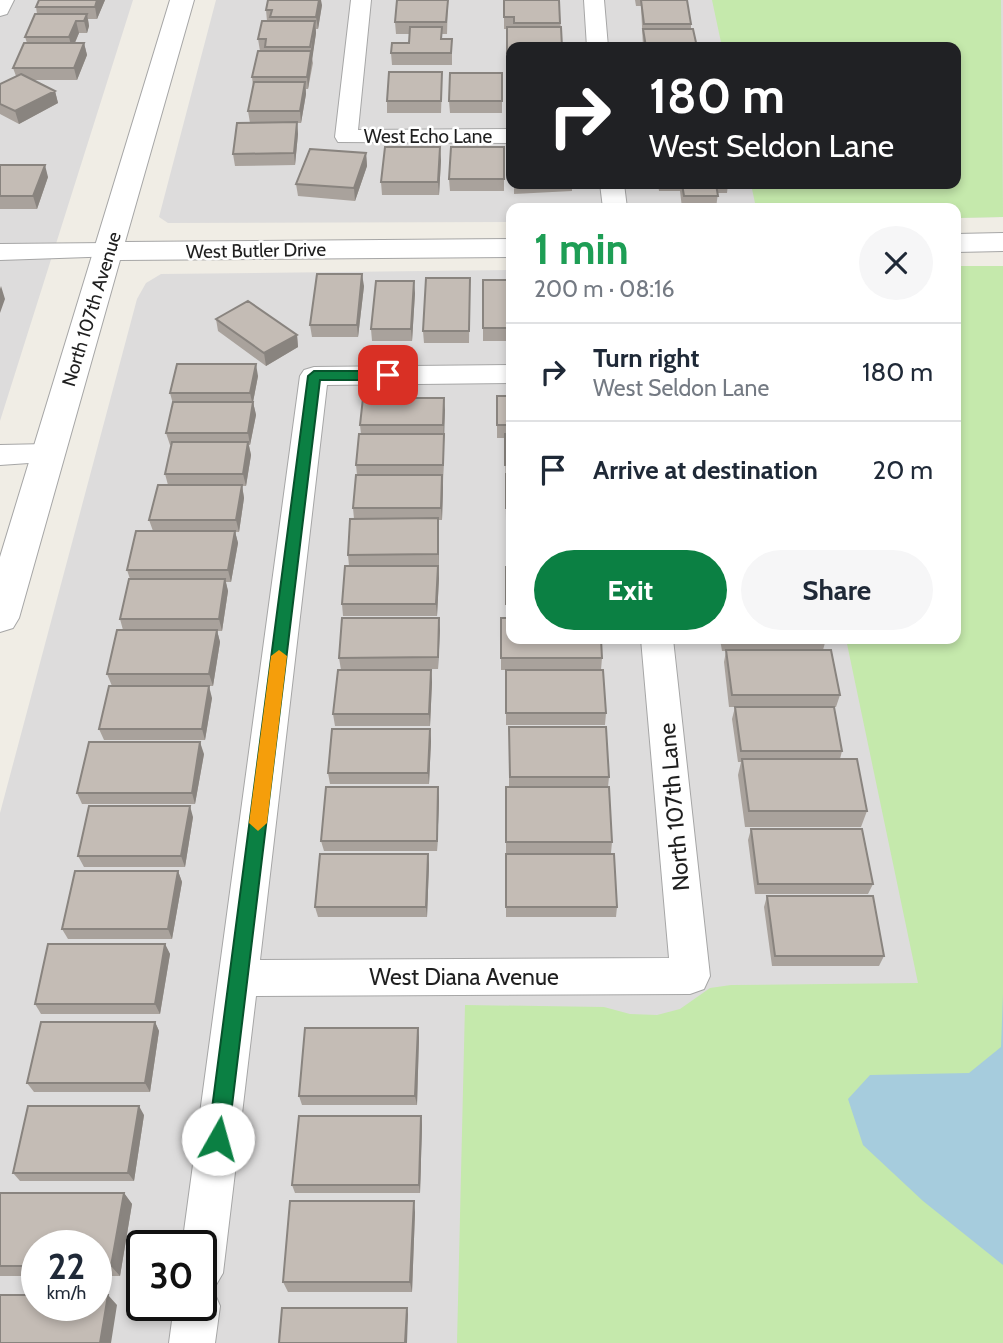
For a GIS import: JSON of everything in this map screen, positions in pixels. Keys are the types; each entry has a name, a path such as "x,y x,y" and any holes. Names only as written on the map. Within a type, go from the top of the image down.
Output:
{"street":[{"path":"0,10 4,0"},
{"name":"North 107th Avenue","path":"0,618 182,0"},
{"name":"West Echo Lane","path":"361,0 346,137 506,136"},
{"path":"594,0 598,42"},
{"path":"961,243 1003,242"},
{"name":"West Butler Drive","path":"0,252 506,248"},
{"path":"207,1230 314,376 506,374"},
{"path":"0,455 48,454"},
{"name":"North 107th Lane","path":"657,644 690,976"},
{"name":"West Diana Avenue","path":"239,978 690,976"},
{"path":"192,1343 195,1321"}],"shaded area":[{"path":"0,0 133,0 0,421"},
{"path":"216,0 1003,0 1003,217 961,218 961,203 506,203 506,222 168,223 159,217"},
{"path":"961,266 1003,266 1003,1343 0,1343 0,813 137,299 146,283 161,274 506,270 506,644 961,644"}],"green space":[{"path":"712,0 1001,0 1003,217 961,218 961,203 755,203 752,189 961,189 961,42 721,42"},
{"path":"961,266 1003,266 1003,1343 457,1343 465,1005 604,1007 630,1014 657,1015 680,1009 710,988 731,985 918,983 847,644 961,644"}],"water":[{"path":"1003,994 1003,1265 923,1201 863,1145 848,1099 870,1075 969,1073 1001,1047"}],"building":[{"path":"39,0 97,0 95,7 36,7"},
{"path":"268,0 319,0 316,17 270,17 272,10 266,10"},
{"path":"397,0 448,0 446,22 395,22"},
{"path":"504,0 559,0 560,23 514,23 514,17 504,17"},
{"path":"641,0 687,0 691,24 644,24"},
{"path":"35,14 87,14 84,21 76,21 69,37 25,37"},
{"path":"262,21 315,21 310,47 265,47 266,39 258,39"},
{"path":"410,27 442,27 441,39 452,39 451,53 391,53 392,43 409,43"},
{"path":"507,27 561,27 562,42 507,42"},
{"path":"643,29 693,29 696,42 645,42"},
{"path":"24,43 84,43 74,68 13,68"},
{"path":"258,51 311,51 307,77 252,77"},
{"path":"389,72 442,72 441,101 387,101"},
{"path":"450,73 502,73 502,101 449,101"},
{"path":"21,74 55,91 15,111 0,104 0,84"},
{"path":"254,82 305,82 300,111 248,111"},
{"path":"297,122 294,153 233,154 237,123"},
{"path":"385,147 440,147 438,182 381,182"},
{"path":"451,147 504,147 504,179 449,179"},
{"path":"310,149 366,153 354,188 296,184"},
{"path":"0,165 45,165 33,196 0,196"},
{"path":"683,189 717,189 718,196 684,196"},
{"path":"317,274 362,274 357,325 310,325"},
{"path":"426,278 470,278 469,331 423,331"},
{"path":"483,280 506,280 506,328 483,328"},
{"path":"376,281 414,281 411,329 371,329"},
{"path":"248,301 297,335 264,353 216,319"},
{"path":"177,364 256,364 250,393 170,393"},
{"path":"497,396 506,396 506,425 497,425"},
{"path":"363,398 444,398 443,425 360,425"},
{"path":"173,402 253,402 248,433 166,433"},
{"path":"359,434 444,434 443,465 356,465"},
{"path":"505,434 506,434 506,465"},
{"path":"172,442 248,442 243,474 165,474"},
{"path":"356,475 442,475 441,508 353,508"},
{"path":"158,485 242,485 236,520 149,520"},
{"path":"438,518 438,554 348,555 350,519"},
{"path":"136,531 235,531 228,570 127,570"},
{"path":"345,566 438,566 436,604 342,604"},
{"path":"129,579 225,579 219,619 120,619"},
{"path":"342,618 439,618 438,657 339,658"},
{"path":"501,618 506,618 506,644 601,644 602,658 501,658"},
{"path":"117,630 217,630 209,674 107,674"},
{"path":"726,650 831,650 840,695 732,695"},
{"path":"338,670 431,670 429,714 333,714"},
{"path":"506,670 603,670 606,713 506,713"},
{"path":"109,686 209,686 202,729 99,729"},
{"path":"735,707 834,707 842,751 741,751"},
{"path":"509,727 606,727 609,777 510,777"},
{"path":"332,729 430,729 428,773 328,773"},
{"path":"89,742 200,742 192,793 77,793"},
{"path":"742,759 857,759 867,811 749,811"},
{"path":"326,787 438,787 437,841 321,841"},
{"path":"506,787 609,787 612,842 506,842"},
{"path":"89,806 190,806 181,856 78,856"},
{"path":"751,829 862,829 873,884 758,884"},
{"path":"320,854 428,854 426,907 315,907"},
{"path":"506,854 614,854 617,907 506,907"},
{"path":"75,871 178,871 168,929 62,929"},
{"path":"767,896 873,896 884,956 775,956"},
{"path":"48,944 165,944 155,1004 35,1004"},
{"path":"41,1022 155,1022 145,1083 27,1083"},
{"path":"305,1028 418,1028 415,1096 299,1096"},
{"path":"28,1106 139,1106 128,1173 13,1173"},
{"path":"299,1116 421,1116 419,1185 292,1185"},
{"path":"0,1193 124,1193 112,1260 112,1230 21,1230 21,1266 0,1266"},
{"path":"290,1201 414,1201 410,1282 283,1282"},
{"path":"0,1295 21,1295 21,1321 104,1321 100,1343 0,1343"},
{"path":"282,1308 407,1308 405,1343 279,1343"}],"slow traffic":[{"path":"258,823 279,656"}],"route":[{"path":"218,1139 314,376 388,375"}]}
